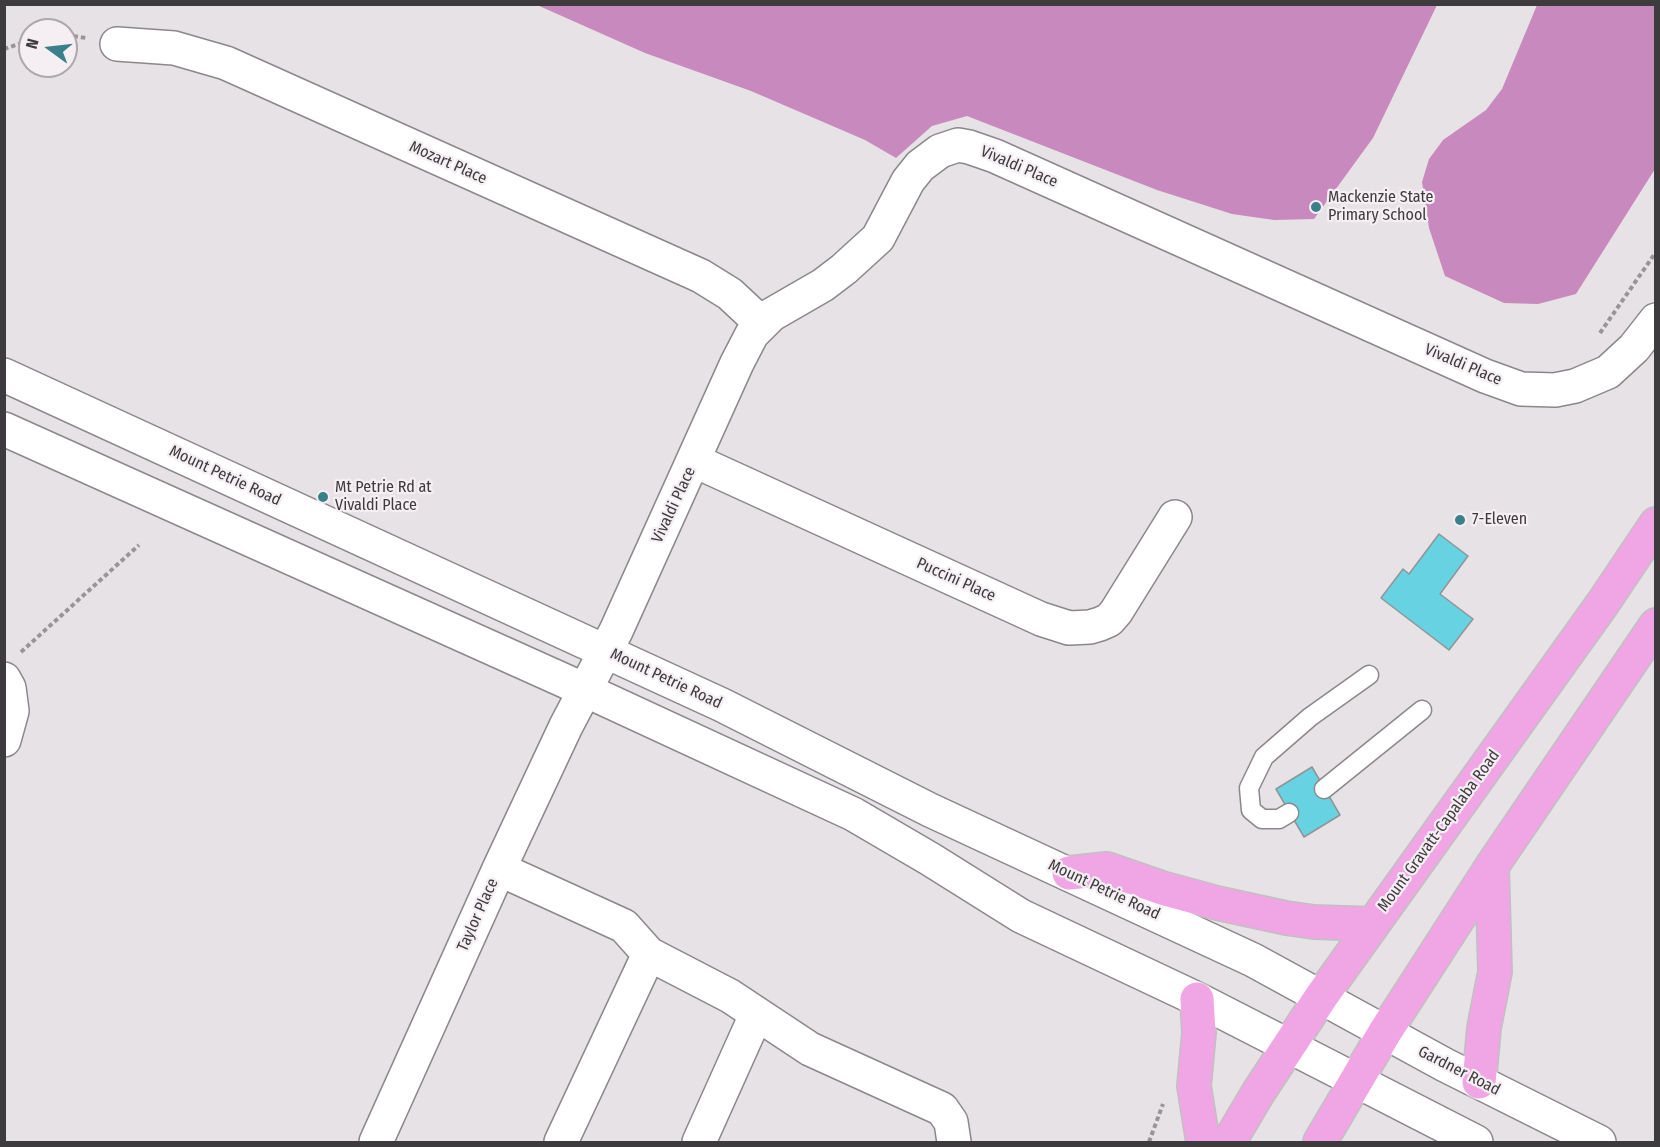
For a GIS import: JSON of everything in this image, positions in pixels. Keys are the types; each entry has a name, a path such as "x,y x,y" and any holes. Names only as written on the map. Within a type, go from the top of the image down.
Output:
{"highway":[{"name":"Mount Gravatt-Capalaba Road","path":"1228,1143 1321,997 1603,603 1656,524"},
{"path":"1320,1143 1385,1032 1492,866 1656,625"},
{"path":"1479,1082 1485,1020 1495,972 1492,866"},
{"path":"1069,873 1107,869 1173,891 1286,918 1314,922 1373,924"},
{"path":"1197,999 1199,1033 1194,1086 1203,1143"}],"street":[{"name":"Mozart Place","path":"117,44 174,48 226,63 701,276 730,294 762,323"},
{"name":"Vivaldi Place","path":"585,690 606,651 752,334 762,323 822,285 879,238 902,192 920,166 940,151 958,145 995,156 1475,371 1521,389 1555,390 1575,386 1608,372 1634,348 1656,320"},
{"name":"Mount Petrie Road","path":"4,375 722,705 930,810 1252,960 1321,997"},
{"path":"4,429 585,690 853,814 1021,916 1197,999 1476,1143"},
{"name":"Puccini Place","path":"694,461 1030,614 1069,628 1090,627 1109,620 1144,569 1175,517"},
{"path":"4,740 12,700 9,669"},
{"name":"Taylor Place","path":"376,1143 499,869 585,690"},
{"path":"499,869 624,926 648,954 730,996 810,1049 942,1109 951,1122 954,1143"},
{"path":"561,1143 648,954"},
{"name":"Gardner Road","path":"1321,997 1599,1143"},
{"path":"699,1143 756,1015"}],"lane":[{"path":"1289,813 1279,819 1262,819 1251,810 1249,788 1264,756 1310,717 1369,675"},
{"path":"1324,789 1422,710"}],"path":[{"path":"9,669 139,545"}],"shaded area":[{"path":"1437,4 1373,138 1314,219 1274,220 1232,214 1157,190 967,116 932,126 896,158 865,140 751,91 645,53 537,5"},
{"path":"1537,5 1655,5 1655,169 1576,294 1538,304 1504,303 1445,276 1429,228 1422,182 1429,159 1443,140 1486,110 1502,89"}],"building":[{"path":"1439,534 1468,556 1440,594 1473,619 1449,650 1381,598 1403,569 1409,574"},
{"path":"1312,767 1340,815 1304,837 1276,789"}],"place":[{"name":"Mackenzie State Primary School","path":"1316,207"},
{"name":"Mt Petrie Rd at Vivaldi Place","path":"323,497"},
{"name":"7-Eleven","path":"1460,520"}]}
